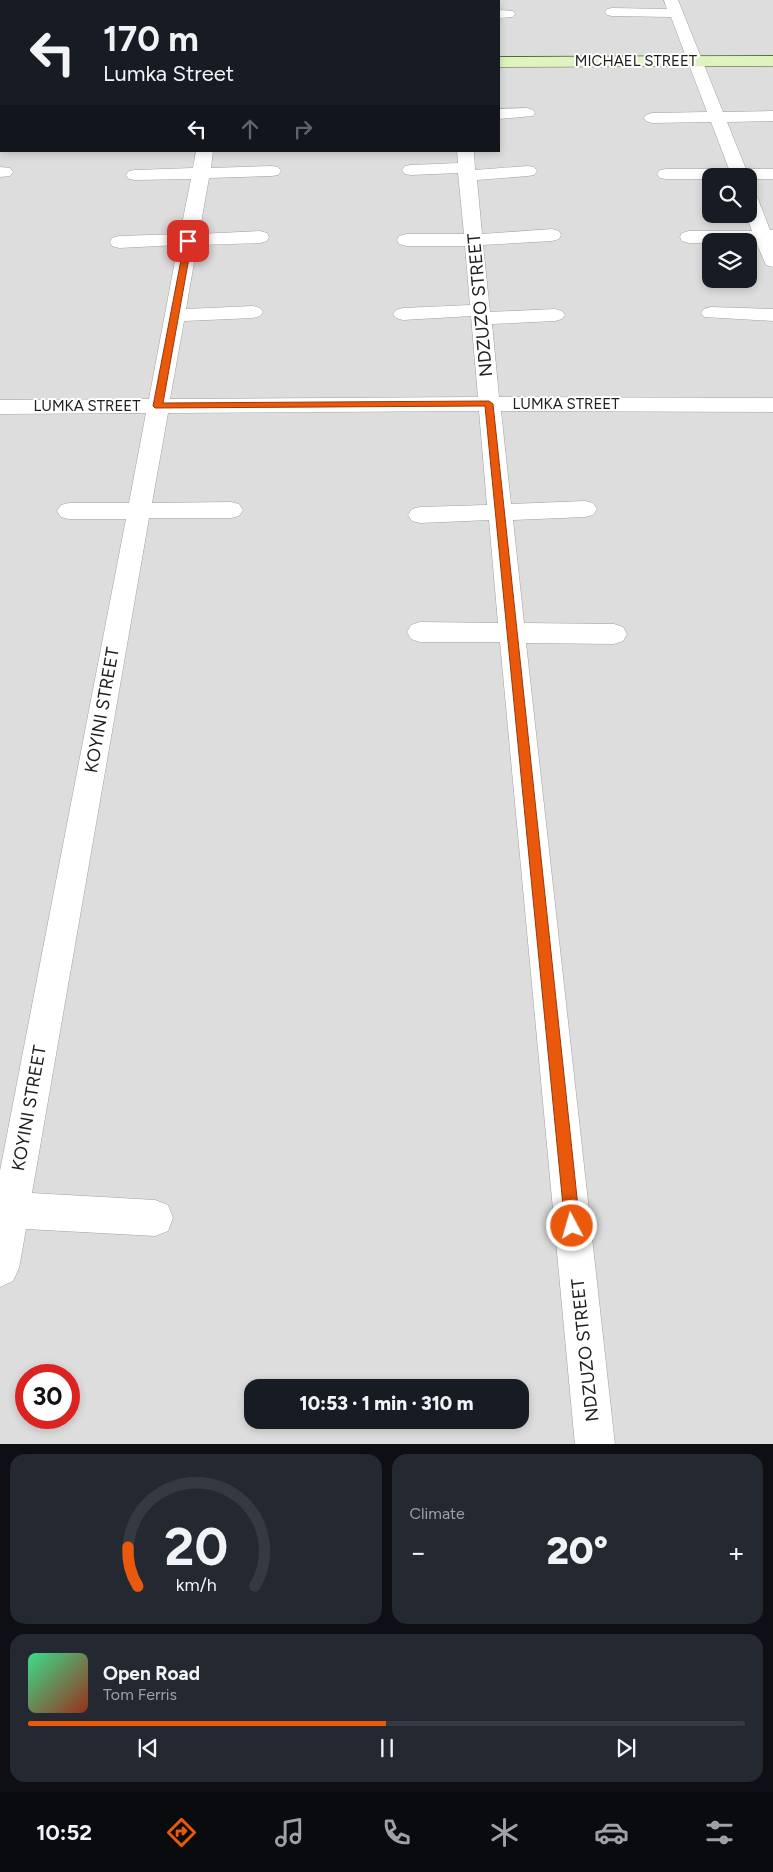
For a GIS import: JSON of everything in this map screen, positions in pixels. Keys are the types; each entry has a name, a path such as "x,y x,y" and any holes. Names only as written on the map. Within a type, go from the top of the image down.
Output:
{"street":[{"path":"612,12 673,6 736,168"},
{"name":"MICHAEL STREET","path":"500,62 773,61"},
{"path":"500,114 528,113"},
{"path":"652,118 773,116"},
{"path":"135,174 203,162 272,171"},
{"name":"KOYINI STREET","path":"0,1268 203,162"},
{"path":"411,170 466,165 528,171"},
{"name":"NDZUZO STREET","path":"466,165 594,1444"},
{"path":"666,174 702,174"},
{"path":"757,174 773,174"},
{"path":"757,215 768,236 773,261"},
{"path":"406,240 474,240 552,235"},
{"path":"689,237 768,236"},
{"path":"119,242 260,237"},
{"path":"174,315 253,312"},
{"path":"711,313 773,315"},
{"path":"403,314 556,315"},
{"name":"LUMKA STREET","path":"0,407 489,404 773,405"},
{"path":"420,515 585,509"},
{"path":"69,511 231,510"},
{"path":"420,632 512,631 614,634"},
{"path":"11,1210 155,1218"}],"shaded area":[{"path":"500,0 773,0 773,1444 0,1444 0,152 500,152"}],"route":[{"path":"188,241 158,406 489,404 572,1226"}]}
